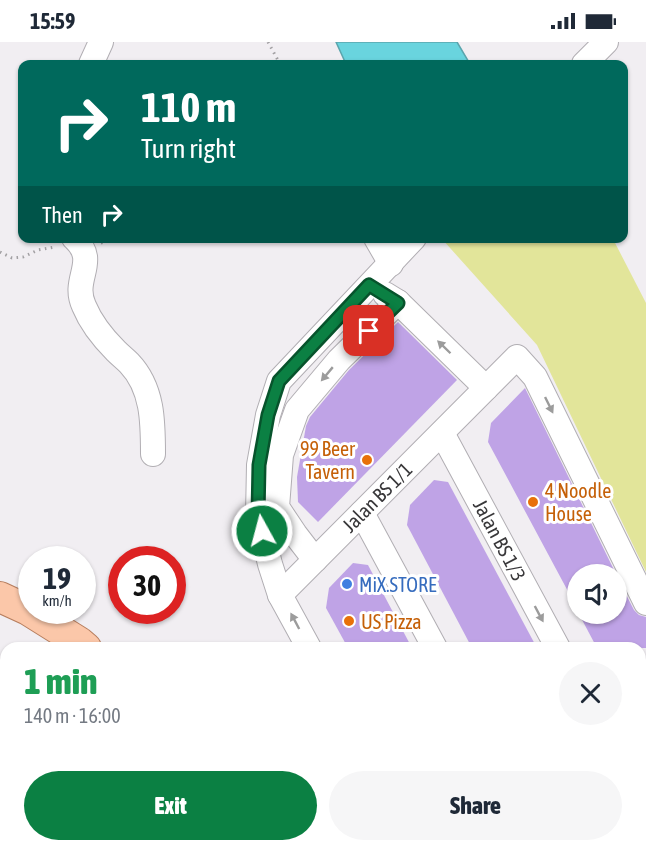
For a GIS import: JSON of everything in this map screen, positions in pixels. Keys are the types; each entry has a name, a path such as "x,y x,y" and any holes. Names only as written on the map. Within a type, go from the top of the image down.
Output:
{"main road":[{"path":"0,597 28,610 77,642"}],"street":[{"path":"93,60 102,42"},
{"path":"588,60 606,42"},
{"path":"79,243 86,255 80,284 80,298 88,316 138,376 150,402 153,416 153,454"},
{"path":"379,243 391,264"},
{"path":"306,642 280,595 258,515 259,465 268,415 279,381 410,243"},
{"path":"369,285 398,303 486,388"},
{"path":"315,560 277,507 281,454 297,410 339,360 398,303"},
{"name":"Jalan BS 1/1","path":"280,595 517,357 535,376 646,603"},
{"name":"Jalan BS 1/3","path":"442,433 555,642"},
{"path":"362,513 432,642"}],"path":[{"path":"268,42 278,60"}],"green space":[{"path":"446,243 615,243 646,303 646,572 537,345"}],"water":[{"path":"336,42 457,42 468,60 344,60"}],"building":[{"path":"398,322 457,380 318,522 298,502 297,477 306,426 310,417 349,370"},
{"path":"525,388 611,564 567,564 567,589 488,442 491,423"},
{"path":"434,480 448,482 534,642 469,642 407,525 410,505"},
{"path":"353,563 368,565 409,642 345,642 326,608 329,588"},
{"path":"627,596 634,610 646,617 646,642 594,642 584,624 627,624"}],"place":[{"name":"99 Beer Tavern","path":"367,460"},
{"name":"4 Noodle House","path":"533,502"},
{"name":"MiX.STORE","path":"347,584"},
{"name":"US Pizza","path":"349,621"}],"route":[{"path":"262,531 258,515 259,465 268,415 279,381 369,285 398,303 369,331"}]}
